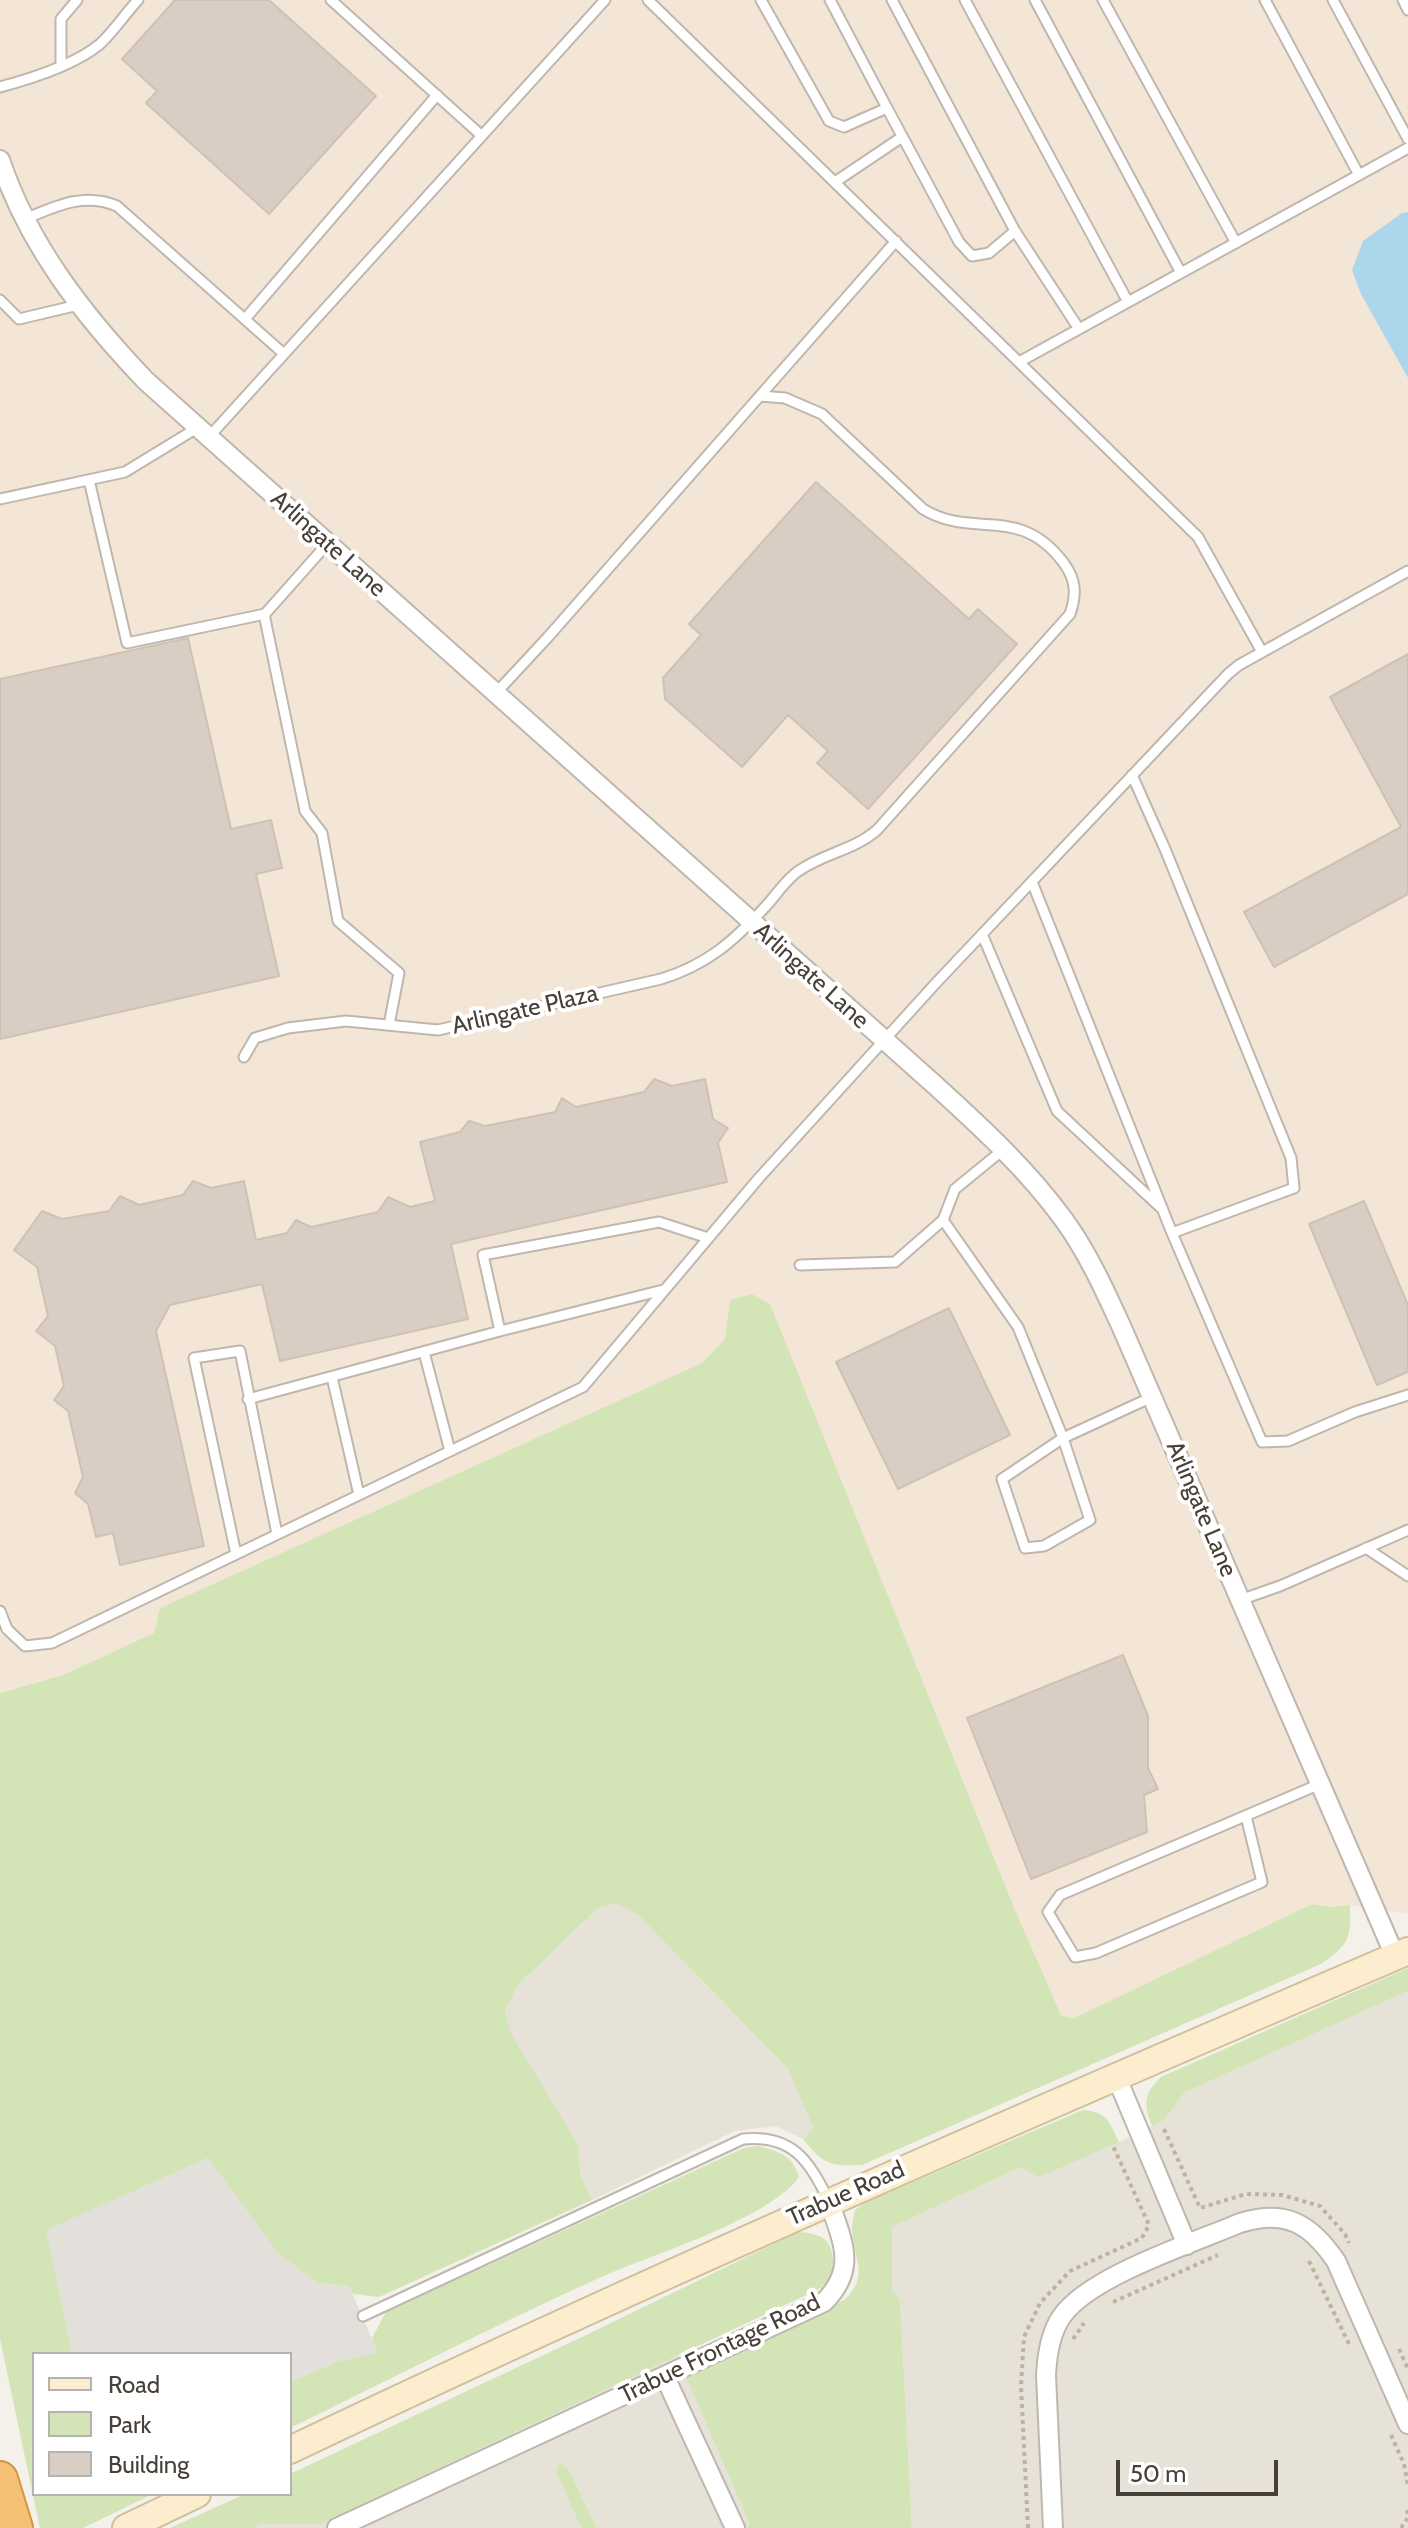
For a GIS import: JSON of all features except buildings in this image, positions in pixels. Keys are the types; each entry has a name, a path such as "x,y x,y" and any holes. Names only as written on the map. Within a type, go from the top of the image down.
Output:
{"highway":[{"path":"0,2479 15,2528"}],"main road":[{"name":"Trabue Road","path":"292,2449 519,2340 829,2201 1402,1953"},
{"path":"126,2528 193,2496"}],"street":[{"name":"Arlingate Lane","path":"0,160 25,219 78,305 146,381 885,1041 1004,1149 1036,1183 1065,1222 1096,1273 1320,1784 1402,1953"},
{"path":"1116,2076 1187,2245"},
{"name":"Trabue Frontage Road","path":"337,2528 811,2309 833,2293 841,2282 844,2246 829,2201"},
{"path":"1053,2528 1046,2375 1047,2354 1056,2327 1073,2302 1089,2289 1259,2217 1297,2222 1312,2232 1336,2261 1408,2424"},
{"path":"665,2377 735,2528"}],"lane":[{"path":"61,64 61,19 77,0"},
{"path":"0,87 61,64 99,44 138,0"},
{"path":"331,0 482,136"},
{"path":"0,499 125,472 203,433 284,354 605,0"},
{"path":"648,0 1198,537 1262,652"},
{"path":"761,0 829,121 844,127 887,108"},
{"path":"830,0 959,242 972,256 989,253 1015,231"},
{"path":"892,0 1015,231 1079,329"},
{"path":"965,0 1128,302"},
{"path":"1035,0 1181,273"},
{"path":"1103,0 1236,243"},
{"path":"1265,0 1359,175"},
{"path":"1333,0 1408,139"},
{"path":"1403,0 1408,10"},
{"path":"245,319 437,95"},
{"path":"835,182 902,137"},
{"path":"1019,362 1408,148"},
{"path":"25,219 74,200 94,199 117,206 284,354"},
{"path":"496,693 896,241"},
{"path":"0,300 19,319 78,305"},
{"name":"Arlingate Plaza","path":"244,1057 255,1038 288,1028 346,1021 438,1030 661,979 705,962 751,922 797,871 864,841 877,830 1070,614 1075,600 1071,572 1043,541 1023,529 1006,524 955,521 936,516 923,509 822,414 785,398 760,396"},
{"path":"89,480 127,643 264,614 328,543"},
{"path":"0,1611 7,1629 25,1646 52,1643 583,1387 759,1178 982,934 1228,674 1408,571"},
{"path":"264,614 305,811 322,833 338,921 399,973 389,1025"},
{"path":"1132,775 1291,1158 1294,1188 1172,1233"},
{"path":"1032,882 1161,1209 1262,1442 1288,1441 1355,1412 1408,1395"},
{"path":"982,934 1057,1111 1161,1209"},
{"path":"800,1265 895,1262 943,1220 955,1189 1004,1149"},
{"path":"943,1220 1018,1327 1063,1438 1090,1520 1044,1546 1025,1548 1002,1479 1063,1438 1152,1397"},
{"path":"500,1331 483,1255 659,1222 708,1238"},
{"path":"248,1399 663,1290"},
{"path":"236,1554 194,1358 240,1351 277,1534"},
{"path":"424,1352 450,1451"},
{"path":"332,1377 359,1495"},
{"path":"1240,1600 1280,1586 1408,1530"},
{"path":"1366,1548 1408,1576"},
{"path":"1246,1816 1262,1882 1096,1953 1075,1957 1048,1912 1060,1895 1320,1784"},
{"name":"Trabue Frontage Road","path":"363,2316 743,2139 763,2137 785,2144 801,2155 829,2201"}],"path":[{"path":"1106,2305 1227,2251"},
{"path":"1304,2251 1354,2355"},
{"path":"1069,2351 1086,2320"},
{"path":"1385,2423 1404,2464 1408,2485"},
{"path":"1401,2528 1407,2519 1408,2507"}],"shaded area":[{"path":"0,0 1408,0 1408,1914 1350,1905 1330,1907 1312,1904 1072,2019 1061,2015 730,1301 725,1339 702,1363 160,1608 155,1633 63,1675 0,1693"},
{"path":"616,1903 638,1915 788,2069 813,2128 803,2139 776,2126 735,2131 592,2200 580,2173 579,2146 510,2034 505,2010 519,1984 598,1908"},
{"path":"1408,1991 1408,2528 912,2528 900,2299 892,2291 892,2227 1021,2167 1119,2142 1165,2120 1184,2093"},
{"path":"208,2158 279,2255 319,2283 349,2286 378,2353 338,2361 292,2381 292,2352 72,2352 45,2230"},
{"path":"678,2355 749,2523 748,2528 597,2528 569,2470 557,2471 581,2528 255,2528 262,2524 320,2523"}],"green space":[{"path":"752,1294 770,1304 1015,1910 1061,2015 1072,2019 1312,1904 1330,1907 1350,1905 1349,1934 1343,1946 1321,1964 862,2165 842,2165 822,2159 803,2139 813,2128 788,2069 638,1915 616,1903 598,1908 519,1984 505,2010 511,2034 579,2146 580,2173 592,2200 379,2297 353,2294 349,2286 319,2283 279,2255 208,2158 46,2230 72,2352 32,2352 32,2490 0,2339 0,1693 63,1675 154,1633 160,1608 702,1363 725,1339 730,1300"},
{"path":"1408,1968 1408,1991 1184,2093 1165,2120 1152,2126 1147,2099 1151,2088 1161,2077"},
{"path":"1083,2110 1103,2116 1119,2142 1039,2177 1021,2167 892,2227 892,2291 900,2299 912,2528 748,2528 749,2523 686,2376 844,2300 857,2283 859,2275 852,2229 855,2210 868,2201"},
{"path":"758,2146 778,2152 793,2163 799,2177 784,2193 736,2222 560,2296 292,2427 292,2381 338,2361 377,2353 372,2338 386,2312 744,2148"},
{"path":"798,2232 817,2235 830,2247 834,2273 821,2288 320,2524 170,2528 241,2496 292,2496 292,2473"},
{"path":"559,2463 569,2470 597,2528 581,2528 556,2471"},
{"path":"33,2496 149,2496 83,2528 40,2528"}],"water":[{"path":"1408,212 1408,378 1361,294 1352,270 1363,241 1402,213"}]}
